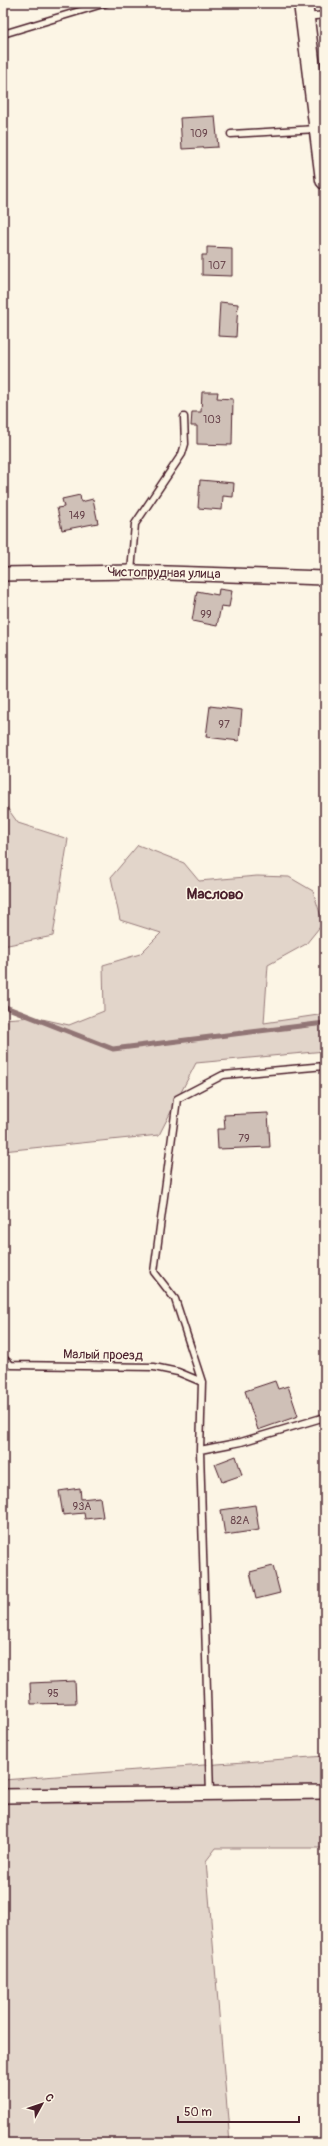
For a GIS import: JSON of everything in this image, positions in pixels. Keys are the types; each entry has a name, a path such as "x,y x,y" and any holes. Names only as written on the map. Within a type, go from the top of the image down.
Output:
{"main road":[{"path":"304,10 325,180"}],"street":[{"name":"Чистопрудная улица","path":"3,574 131,572 325,578"},
{"path":"3,1796 210,1794 276,1791 325,1792"}],"lane":[{"path":"3,34 106,3"},
{"path":"304,10 325,15"},
{"path":"231,134 319,129"},
{"path":"131,572 135,524 182,454 185,444 184,417"},
{"path":"210,1794 200,1450 202,1382 175,1300 154,1272 177,1099 223,1074 325,1066"},
{"name":"Малый проезд","path":"3,1358 11,1365 154,1367 178,1372 202,1382"},
{"path":"200,1450 241,1442 325,1417"}],"shaded area":[{"path":"3,802 18,823 68,839 53,936 3,946"},
{"path":"138,845 184,863 199,881 257,876 289,877 313,891 323,923 306,944 268,965 264,1023 325,1014 325,1051 196,1063 159,1135 3,1151 3,1019 33,1017 69,1025 104,1011 103,965 140,954 161,933 120,920 111,877"},
{"path":"325,1756 325,1848 216,1848 206,1861 230,2143 3,2143 3,1780"}],"building":[{"path":"215,116 218,147 182,149 180,118"},
{"path":"207,247 232,248 232,276 202,275 202,255 207,255"},
{"path":"220,302 238,304 236,337 218,336"},
{"path":"202,392 218,392 217,398 233,399 232,445 197,444 197,426 191,426 192,412 201,412"},
{"path":"200,480 234,483 233,497 223,496 222,510 198,508"},
{"path":"80,495 81,502 93,499 98,523 62,530 57,508 64,507 62,499"},
{"path":"219,589 232,591 229,607 221,606 217,626 192,621 197,591 218,595"},
{"path":"210,706 242,710 239,741 206,737"},
{"path":"268,1113 270,1147 218,1149 217,1129 225,1129 224,1115"},
{"path":"275,1381 278,1389 288,1386 298,1416 258,1430 245,1391"},
{"path":"236,1456 242,1475 222,1482 215,1464"},
{"path":"80,1488 81,1499 100,1497 103,1517 85,1519 84,1513 63,1515 59,1491"},
{"path":"255,1505 259,1530 225,1535 221,1510"},
{"path":"273,1566 280,1593 256,1599 250,1572"},
{"path":"75,1681 76,1703 31,1704 30,1683"}],"waterway":[{"path":"3,1006 113,1049 325,1023"}],"district":[{"name":"Маслово","path":"215,894"}]}
